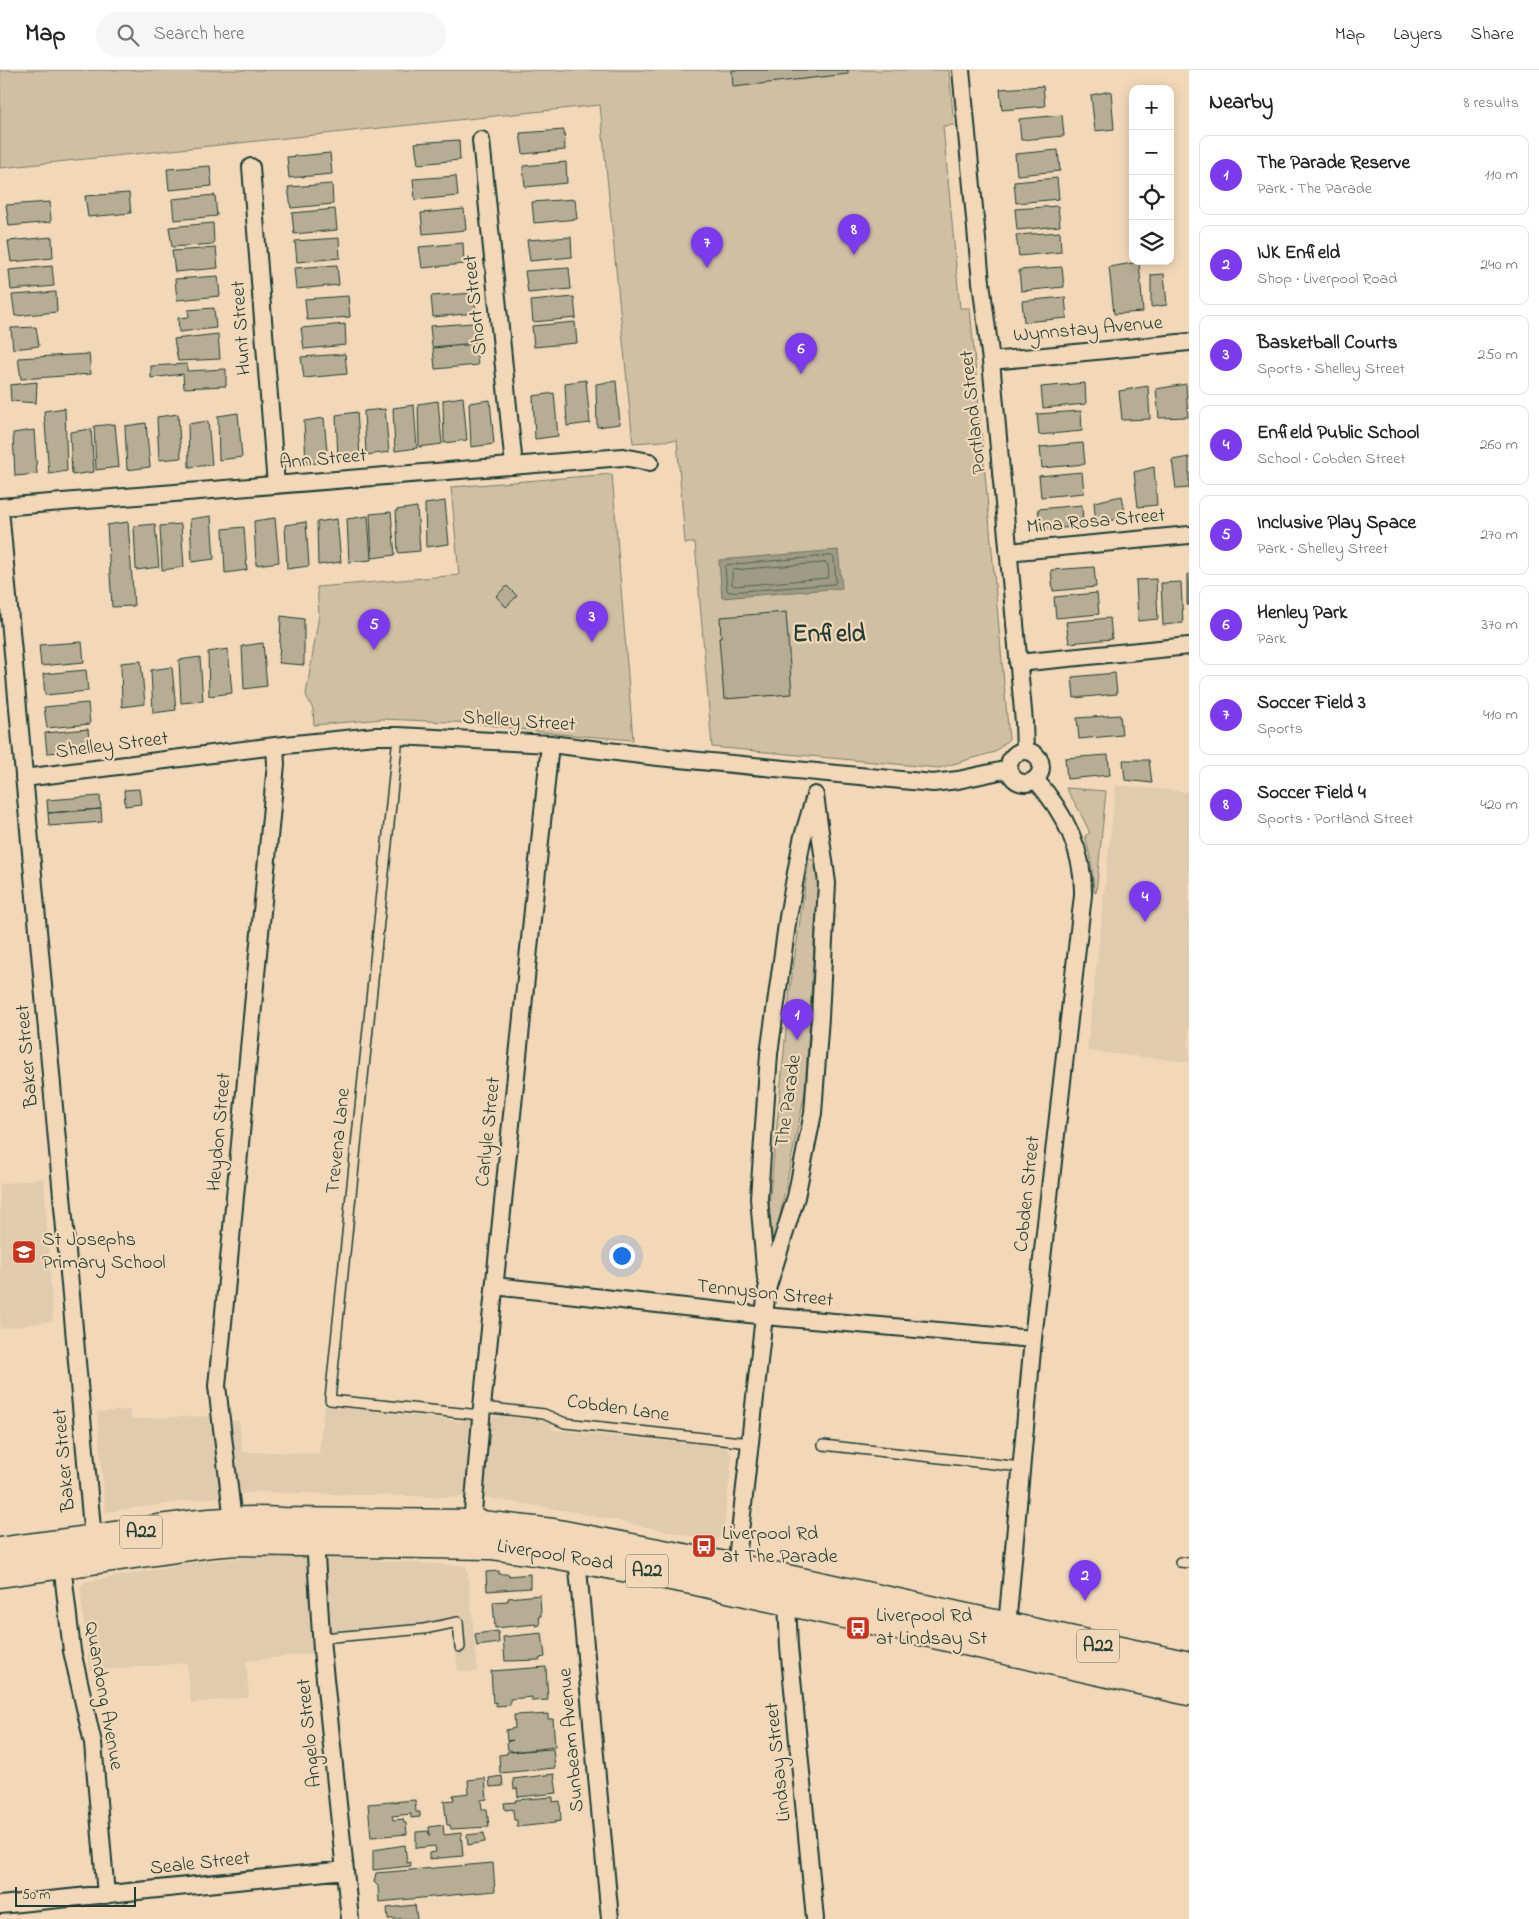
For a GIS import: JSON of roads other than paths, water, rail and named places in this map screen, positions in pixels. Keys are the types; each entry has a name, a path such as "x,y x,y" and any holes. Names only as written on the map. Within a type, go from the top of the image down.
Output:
{"highway":[{"name":"Liverpool Road","path":"0,1552 173,1527 233,1521 472,1524 527,1529 736,1568 1189,1666"},
{"name":"Liverpool Road","path":"0,1573 212,1543 315,1541 491,1545 577,1558 787,1600 1189,1691"}],"street":[{"name":"Portland Street","path":"961,70 981,282 991,361 1025,751"},
{"name":"Short Street","path":"481,140 514,466"},
{"name":"Hunt Street","path":"251,167 276,485"},
{"name":"Wynnstay Avenue","path":"991,361 1189,342"},
{"name":"Ann Street","path":"0,508 623,457 650,462"},
{"name":"Baker Street","path":"0,508 93,1539"},
{"name":"Mina Rosa Street","path":"1008,552 1189,535"},
{"path":"1018,663 1189,646"},
{"name":"Shelley Street","path":"24,778 275,746 375,736 550,744 658,757 933,783 1009,770"},
{"name":"Carlyle Street","path":"472,1524 481,1411 550,744"},
{"name":"Heydon Street","path":"233,1521 217,1386 275,774 275,746"},
{"path":"1025,751 1034,754 1040,761 1041,771 1036,779 1028,783 1019,782 1009,770 1010,763 1018,752 1025,751"},
{"name":"The Parade","path":"767,1289 759,1198 769,1054 798,860 815,795 818,772"},
{"name":"Cobden Street","path":"1007,1626 1033,1339 1083,895 1083,877 1074,841 1056,807 1036,779"},
{"name":"The Parade","path":"736,1568 767,1289 796,1197 812,1113 820,1016 827,883 815,795"},
{"name":"Tennyson Street","path":"494,1286 763,1316 1033,1339"},
{"name":"Angelo Street","path":"315,1541 322,1638 350,1919"},
{"name":"Sunbeam Avenue","path":"577,1558 610,1919"},
{"name":"Quandong Avenue","path":"62,1564 72,1651 93,1743 106,1895"},
{"name":"Lindsay Street","path":"787,1600 789,1647 815,1919"},
{"name":"Seale Street","path":"0,1905 345,1870"}],"lane":[{"name":"Trevena Lane","path":"398,736 330,1400 481,1411"},
{"name":"Cobden Lane","path":"481,1411 544,1414 565,1423 750,1443"},
{"path":"823,1445 1021,1467"},
{"path":"322,1638 424,1629 458,1622 460,1648"}],"water":[{"path":"838,550 842,588 722,598 719,560"}],"place":[{"name":"Soccer Field 4","path":"854,255"},
{"name":"Soccer Field 3","path":"707,268"},
{"name":"Henley Park","path":"801,374"},
{"name":"Basketball Courts","path":"592,642"},
{"name":"Inclusive Play Space","path":"374,650"},
{"name":"Enfield Public School","path":"1145,922"},
{"name":"The Parade Reserve","path":"797,1040"},
{"name":"St Josephs Primary School","path":"24,1252"},
{"name":"Liverpool Rd at The Parade","path":"704,1546"},
{"name":"IJK Enfield","path":"1085,1601"},
{"name":"Liverpool Rd at Lindsay St","path":"858,1628"}],"district":[{"name":"Enfield","path":"829,635"}]}
